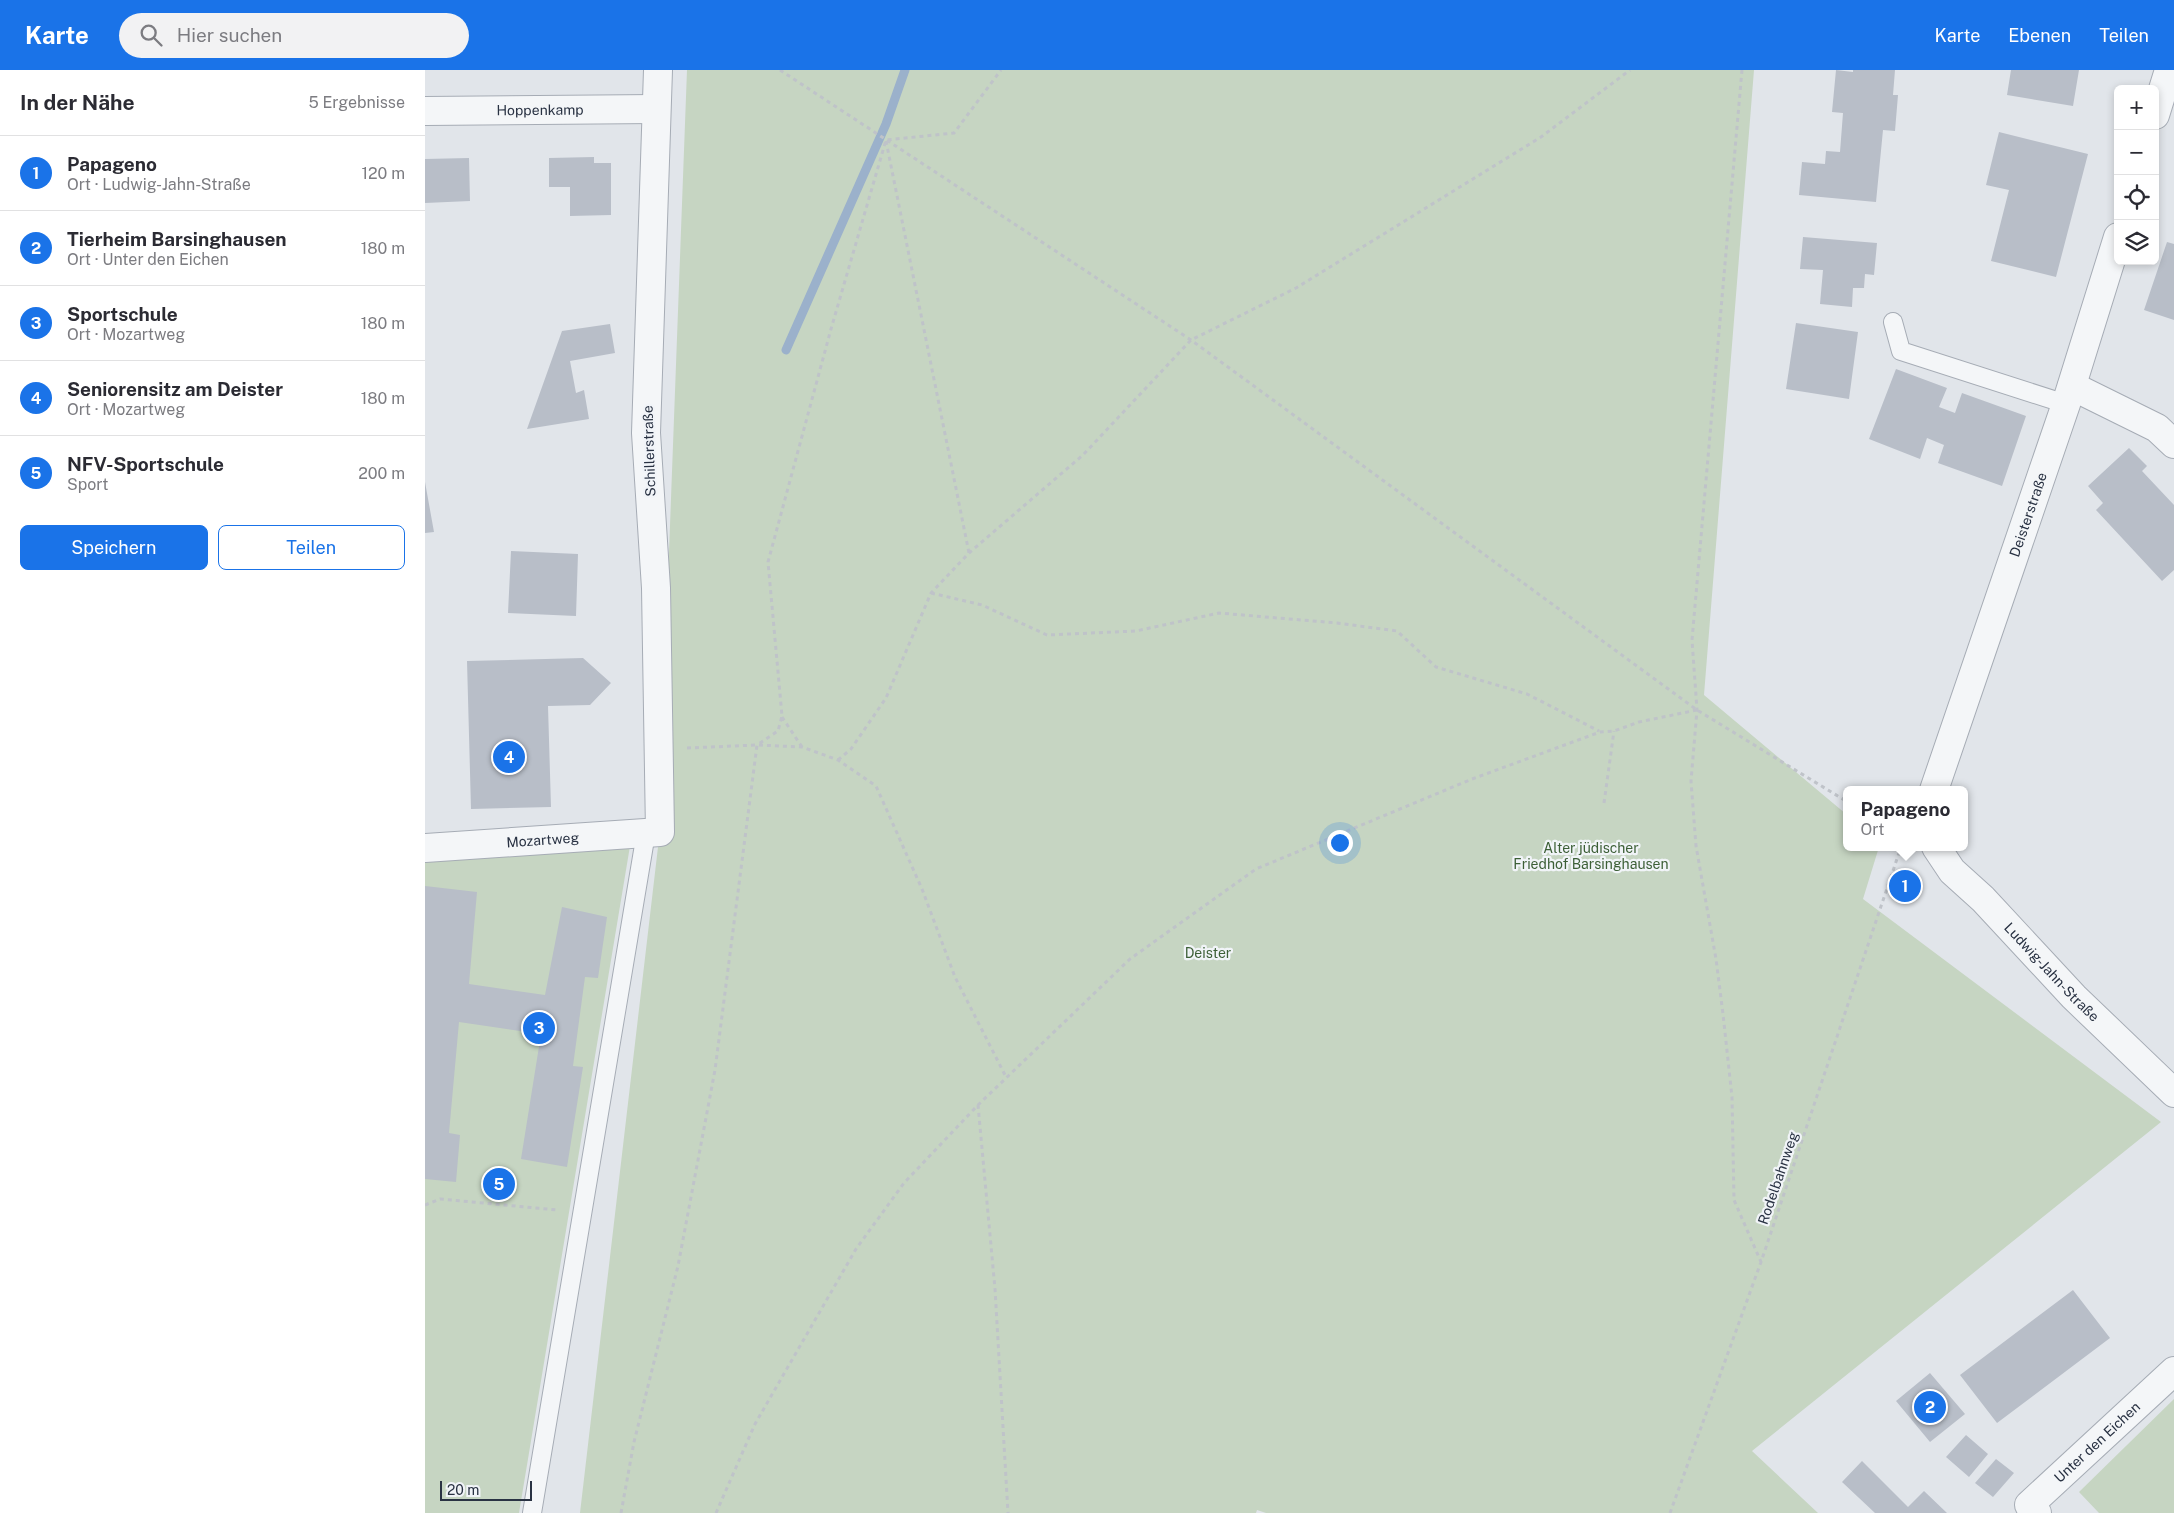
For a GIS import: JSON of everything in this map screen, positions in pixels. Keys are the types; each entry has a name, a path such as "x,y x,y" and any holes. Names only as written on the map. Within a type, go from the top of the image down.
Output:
{"street":[{"name":"Schillerstraße","path":"653,832 656,588 645,432 658,70"},
{"path":"2159,102 2169,70"},
{"name":"Hoppenkamp","path":"425,112 656,109"},
{"name":"Deisterstraße","path":"1935,786 2069,395 2114,250"},
{"path":"2069,395 2157,428 2174,444"},
{"name":"Mozartweg","path":"425,848 653,832"},
{"name":"Ludwig-Jahn-Straße","path":"1939,851 1952,871 1983,899 2074,997 2174,1094"},
{"name":"Unter den Eichen","path":"2037,1513 2029,1505 2174,1372"}],"lane":[{"path":"1893,322 1901,351 2069,395"},
{"path":"533,1513 583,1212 653,832"}],"path":[{"path":"780,70 1191,340 1697,710 1843,798"},
{"path":"885,139 954,133 1001,70"},
{"path":"838,760 851,749 886,698 931,593 969,553 1083,455 1191,340 1304,283 1541,137 1630,70"},
{"path":"1742,70 1692,640 1697,710 1691,782 1697,846 1717,960 1723,1014 1731,1098 1734,1200 1761,1262"},
{"path":"885,139 969,553"},
{"path":"621,1513 634,1442 678,1266 715,1070 757,745 778,731 782,716 768,562 885,139"},
{"path":"931,593 981,605 1047,635 1136,631 1219,613 1337,623 1397,632 1436,668 1527,694 1600,732"},
{"path":"716,1513 755,1424 856,1249 904,1183 1006,1077 1130,959 1255,869 1472,779 1600,732 1614,731 1639,722 1697,710"},
{"path":"782,716 802,747"},
{"path":"1604,802 1614,731"},
{"path":"709,748 757,745 802,747 838,760 876,786 923,889 955,977 1006,1077"},
{"name":"Rodelbahnweg","path":"1670,1513 1761,1262 1900,851"},
{"path":"978,1105 995,1290 1008,1513"},
{"path":"425,1205 439,1199 583,1212"}],"green space":[{"name":"Deister","path":"687,70 1754,70 1704,695 1843,811 1843,851 1878,851 1863,899 2161,1122 1752,1451 1818,1513 1266,1513 1257,1510 1256,1513 580,1513 658,847"},
{"path":"631,840 519,1513 425,1513 425,856"},
{"path":"2174,1399 2174,1513 2099,1513 2079,1492"}],"building":[{"path":"1836,70 1853,72 1853,70 1895,70 1893,95 1898,95 1895,131 1883,130 1876,202 1799,195 1802,162 1825,164 1826,151 1840,152 1843,113 1832,112"},
{"path":"2011,70 2079,70 2073,106 2007,95"},
{"path":"1999,132 2088,154 2056,277 1991,261 2009,190 1986,185"},
{"path":"594,157 594,163 611,163 611,215 570,216 570,187 549,187 549,158"},
{"path":"469,158 470,201 425,203 425,159"},
{"path":"1803,237 1877,243 1874,275 1865,274 1864,288 1853,288 1852,307 1820,304 1823,270 1800,269"},
{"path":"2167,242 2174,244 2174,320 2144,310"},
{"path":"1796,323 1858,332 1849,399 1786,389"},
{"path":"610,324 615,353 570,361 576,393 584,390 589,419 527,429 562,331"},
{"path":"1896,369 1947,388 1939,407 1955,413 1962,393 2026,416 2002,486 1938,463 1944,445 1927,438 1920,459 1869,439"},
{"path":"2129,448 2147,466 2142,471 2174,505 2174,570 2162,581 2096,510 2103,503 2088,486"},
{"path":"425,482 434,532 425,533"},
{"path":"511,551 578,554 576,616 508,613"},
{"path":"583,658 611,683 590,705 548,706 551,807 471,809 467,661"},
{"path":"425,886 477,892 469,984 545,995 562,907 607,917 598,978 585,977 573,1066 583,1067 567,1167 521,1159 541,1034 459,1022 449,1133 460,1135 456,1182 425,1179"},
{"path":"2073,1290 2110,1338 1997,1423 1960,1375"},
{"path":"1930,1373 1965,1414 1930,1442 1896,1401"},
{"path":"1966,1435 1988,1454 1969,1477 1946,1457"},
{"path":"1996,1459 2014,1473 1993,1497 1975,1483"},
{"path":"1862,1461 1908,1507 1924,1491 1947,1513 1875,1513 1842,1482"}],"waterway":[{"path":"786,350 886,124 905,70"}],"place":[{"name":"Seniorensitz am Deister","path":"509,757"},
{"name":"Papageno","path":"1905,886"},
{"name":"Sportschule","path":"539,1028"},
{"name":"NFV-Sportschule","path":"499,1184"},
{"name":"Tierheim Barsinghausen","path":"1930,1407"}],"park label":[{"name":"Alter jüdischer Friedhof Barsinghausen","path":"1591,856"}]}
